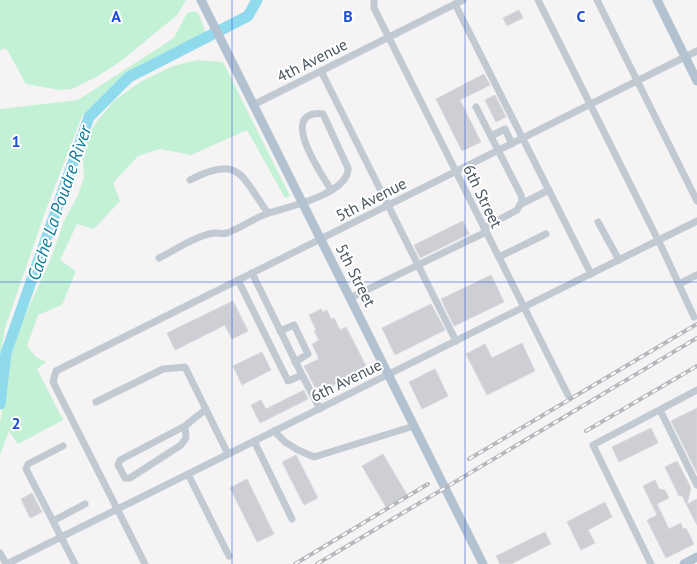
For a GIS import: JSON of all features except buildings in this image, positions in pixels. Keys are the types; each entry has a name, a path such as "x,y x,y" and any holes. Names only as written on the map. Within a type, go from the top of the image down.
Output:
{"main road":[{"name":"5th Street","path":"201,0 482,564"},
{"path":"657,0 697,81"},
{"path":"684,564 697,558"}],"street":[{"name":"4th Avenue","path":"253,105 463,0"},
{"path":"538,0 658,240 694,317"},
{"path":"597,0 697,201"},
{"name":"6th Street","path":"374,4 388,37 568,396"},
{"path":"455,4 591,274"},
{"name":"5th Avenue","path":"118,509 53,382 56,371 697,51"},
{"path":"321,71 456,341"},
{"path":"476,107 521,195 521,204"},
{"path":"159,258 200,237 214,233 225,234 268,213 310,202 330,190 347,178 348,168 323,114 314,113 306,117 301,123 301,130 305,143 330,190"},
{"path":"491,136 505,129 512,144"},
{"path":"190,180 204,172 224,168 232,169 240,174 268,213"},
{"path":"350,298 485,230 509,216 521,204 549,190"},
{"name":"6th Avenue","path":"6,564 697,221"},
{"path":"598,222 619,260"},
{"path":"498,257 546,234"},
{"path":"252,273 295,362 320,408"},
{"path":"679,284 697,275"},
{"path":"238,280 288,381 302,375"},
{"path":"280,331 294,325 308,354 295,362"},
{"path":"96,402 164,369 185,367 228,454"},
{"path":"651,564 593,445 697,390"},
{"path":"185,426 186,438 180,445 130,478 125,478 118,465 120,460 185,426 206,409"},
{"path":"660,410 697,485"},
{"path":"274,431 285,442 298,450 314,456 414,426"},
{"path":"254,441 292,519"},
{"path":"63,446 28,464 26,469 75,564"},
{"path":"188,474 230,556"},
{"path":"53,521 85,504"},
{"path":"118,509 145,564"},
{"path":"0,553 6,564"}],"green space":[{"path":"0,0 186,0 177,15 121,61 98,76 72,89 60,90 26,84 6,48 0,50"},
{"path":"194,11 199,14 206,34 122,79 82,116 44,215 5,328 0,356 0,109 78,100 174,38 187,13"},
{"path":"197,60 223,62 290,196 285,198 247,130 191,155 160,149 138,156 113,183 120,201 94,229 77,224 60,260 76,271 62,305 38,315 27,346 36,357 46,362 37,369 63,420 18,444 9,431 0,455 0,423 11,353 20,327 51,258 64,221 78,195 84,177 83,159 87,137 114,101 140,82 173,66"}],"waterway":[{"name":"Cache La Poudre River","path":"0,404 6,353 89,117 129,77 248,16 257,0"}],"railway":[{"path":"469,459 697,324"},
{"path":"317,564 697,338"},
{"path":"586,431 697,366"},
{"path":"295,564 428,484"}]}
